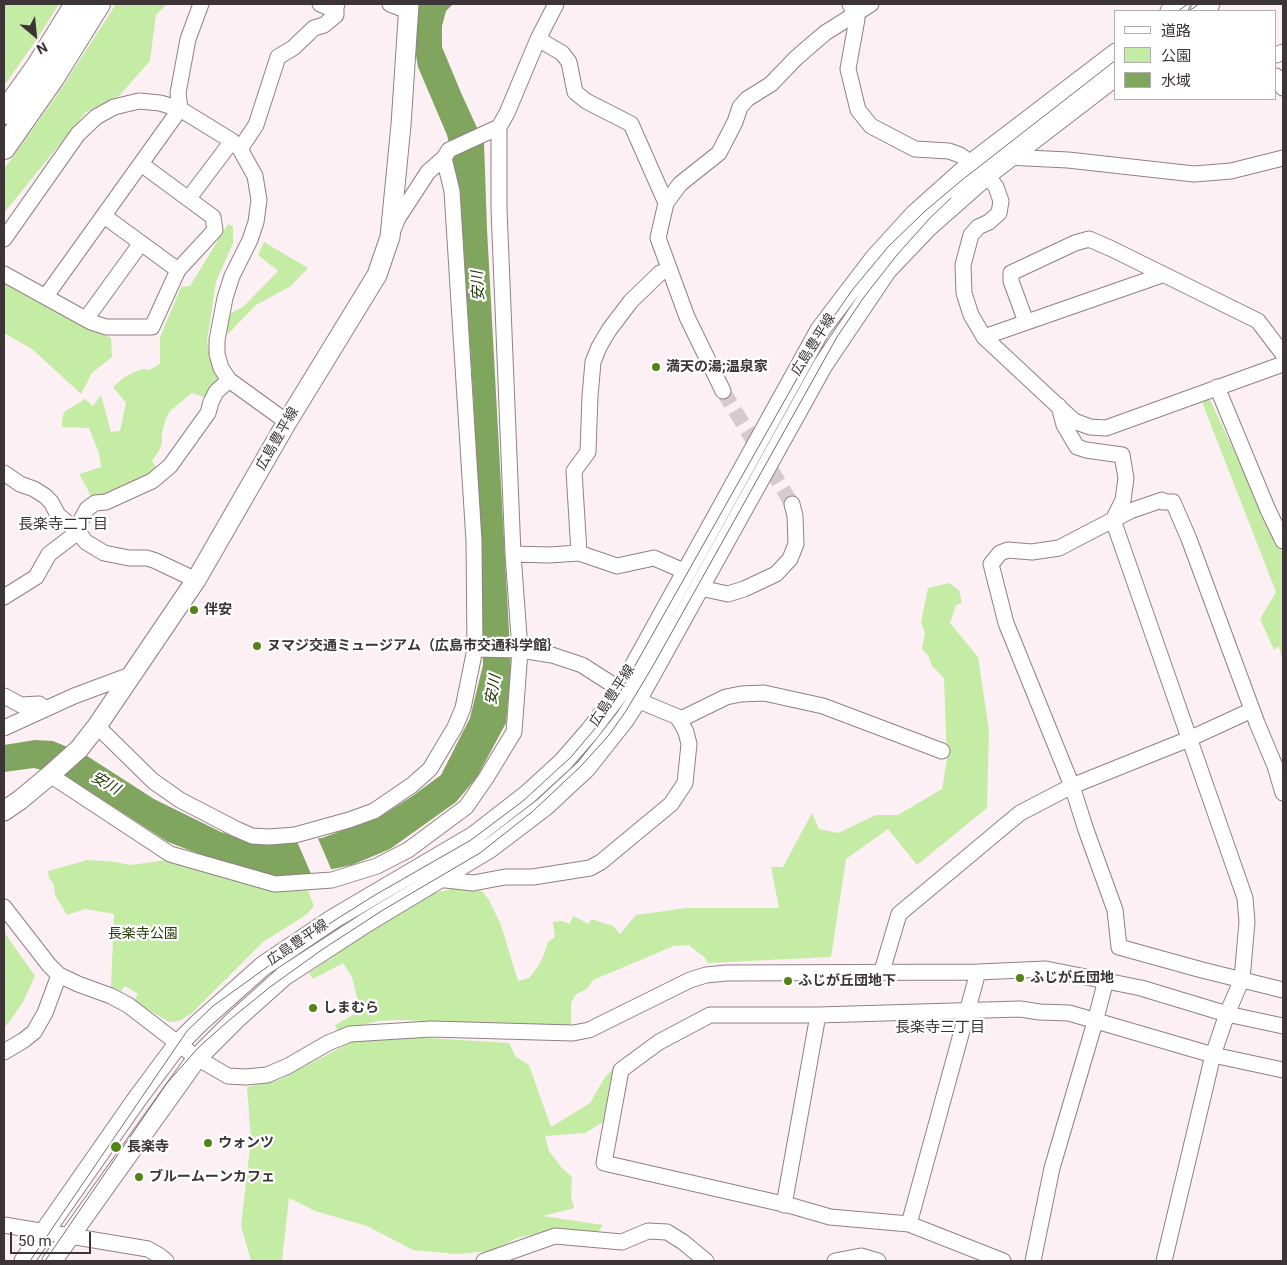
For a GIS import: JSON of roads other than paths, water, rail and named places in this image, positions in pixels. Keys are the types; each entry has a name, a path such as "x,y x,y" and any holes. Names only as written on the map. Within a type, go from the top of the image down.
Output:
{"highway":[{"path":"4,113 37,67 76,4"},
{"path":"4,148 52,78 99,4"}],"main road":[{"name":"広島豊平線","path":"4,811 20,800 79,749 98,726 196,580 287,422 376,275 390,237 401,125 408,7"},
{"name":"広島豊平線","path":"24,1261 137,1099 178,1044 199,1023 263,966 334,919 474,836 528,794 563,762 590,731 621,690 820,330 874,259 915,214 972,163 1114,55"},
{"name":"広島豊平線","path":"52,1261 197,1058 236,1019 284,976 367,922 490,848 544,807 586,768 624,720 700,588 823,365 887,270 927,228 987,175 1114,78"}],"street":[{"path":"46,296 180,109 178,93 188,39 201,4"},
{"path":"189,198 256,125 278,57 293,48 314,28 324,25 336,15 337,5 329,8 320,4"},
{"path":"390,4 408,7"},
{"path":"390,237 398,218 428,172 446,154 498,127 507,113 538,40 556,4"},
{"path":"722,391 687,317 658,238 666,202 680,184 719,152 735,122 740,107 747,99 771,84 796,58 852,9 871,4"},
{"path":"852,9 857,19 848,69 858,110 871,126 915,149 949,151 960,154 987,175 996,187 1001,201 999,213 989,222 978,227 971,235 964,266 964,293 971,315 984,338 1074,421 1090,427 1106,428 1283,364"},
{"path":"538,40 562,53 569,62 575,92 586,101 631,124 666,202"},
{"path":"4,239 78,134 96,117 114,107 138,101 160,103 180,109 236,145 255,176 259,200 256,222 250,240 232,276 219,323 217,354 221,368 229,380 287,422"},
{"path":"50,775 170,854 274,884 332,880 377,866 408,850 466,807 514,732 520,650 513,554 499,209 498,127"},
{"path":"98,726 153,781 180,800 252,836 269,838 322,829 374,811 412,785 430,769 444,748 463,708 478,649 474,541 452,191 446,154"},
{"path":"972,163 1012,156 1068,160 1194,174 1231,170 1283,158"},
{"path":"4,274 86,319 106,327 152,327 178,270 215,230 213,217 140,164"},
{"path":"104,216 178,270"},
{"path":"1026,322 1011,281 1011,272 1074,243 1089,239 1258,321 1283,354"},
{"path":"86,319 141,243"},
{"path":"579,553 574,471 588,452 593,362 609,330 631,300 660,273 669,269"},
{"path":"984,338 1162,275"},
{"path":"78,532 77,528 87,509 95,503 106,502 152,481 170,466 208,413 216,392 229,380"},
{"path":"1217,387 1283,542"},
{"path":"1059,406 1064,425 1078,447 1086,450 1122,455 1126,478 1123,500 1113,520 1244,898 1247,922 1242,979 1227,1014 1213,1055 1164,1261"},
{"path":"4,473 20,484 34,489 44,496 58,515 78,532 86,542 104,553 129,558 147,558 196,580"},
{"path":"1283,793 1279,765 1252,710 1189,539 1173,502 1163,502 1162,500 1113,520 1059,548 1032,552 1008,550 1000,552 991,564 1006,623 1072,786 1115,910 1119,947 1283,990"},
{"path":"700,588 728,594 744,589 776,574 790,559 796,544 795,516 792,504"},
{"path":"4,597 36,577 48,554 78,532"},
{"path":"513,554 549,555 579,553 617,566 654,558 686,572"},
{"path":"478,649 520,650 552,655 582,665 621,690"},
{"path":"4,728 45,708 133,674"},
{"path":"679,720 726,697 764,693 823,706 942,751"},
{"path":"4,696 20,704 39,704 45,708"},
{"path":"437,879 473,883 505,877 533,878 590,868 601,862 671,804 685,783 688,744 686,732 678,717 636,700"},
{"path":"882,972 899,914 1020,813 1072,786 1252,710"},
{"path":"4,907 59,975 128,1005 197,1058 228,1076 267,1075 288,1066 328,1043 350,1034 431,1029 573,1033 589,1030 690,980 706,975 726,973 978,972 1046,969 1141,988 1227,1014 1283,1026"},
{"path":"909,1224 978,972"},
{"path":"4,1052 34,1032 45,1013 59,975"},
{"path":"1033,1261 1052,1168 1106,980"},
{"path":"1004,1261 909,1224 830,1217 604,1163 621,1070 659,1042 710,1015 818,1015 1020,1009 1069,1014 1213,1055 1283,1070"},
{"path":"784,1205 818,1015"},
{"path":"4,1225 148,1249 166,1261"},
{"path":"484,1261 555,1236 622,1242 648,1231 667,1232 684,1242 706,1261"},
{"path":"834,1261 861,1256 878,1261"}],"water":[{"name":"安川","path":"415,4 453,4 446,11 442,26 442,47 484,143 511,668 506,723 477,777 456,802 390,849 352,865 299,876 271,876 236,868 168,842 67,777 34,768 4,772 4,745 35,740 53,741 84,754 154,799 221,832 255,842 322,838 381,816 441,775 470,718 483,665 474,408 460,192 447,135 418,67 413,38"}],"tunnel":[{"path":"723,391 792,504"}],"tram line":[{"path":"1179,10 1188,4"},
{"path":"1190,10 1199,4"},
{"path":"30,1261 187,1031 213,1006 313,934 375,895 471,840 523,801 571,757 615,701 825,329 853,289 888,247 924,212 1114,62"},
{"path":"45,1261 167,1083 199,1047 270,987 323,949 383,910 480,853 532,812 581,766 609,735 626,711 654,664 837,337 864,297 897,255 951,198"}],"place":[{"name":"満天の湯;温泉家","path":"656,367"},
{"name":"伴安","path":"194,610"},
{"name":"ヌマジ交通ミュージアム（広島市交通科学館｝","path":"257,646"},
{"name":"ふじが丘団地","path":"1020,978"},
{"name":"ふじが丘団地下","path":"788,981"},
{"name":"しまむら","path":"313,1008"},
{"name":"ウォンツ","path":"208,1143"},
{"name":"長楽寺","path":"116,1147"},
{"name":"ブルームーンカフェ","path":"139,1177"}],"district":[{"name":"長楽寺二丁目","path":"63,525"},
{"name":"長楽寺三丁目","path":"940,1028"}],"park label":[{"name":"長楽寺公園","path":"143,934"}]}
